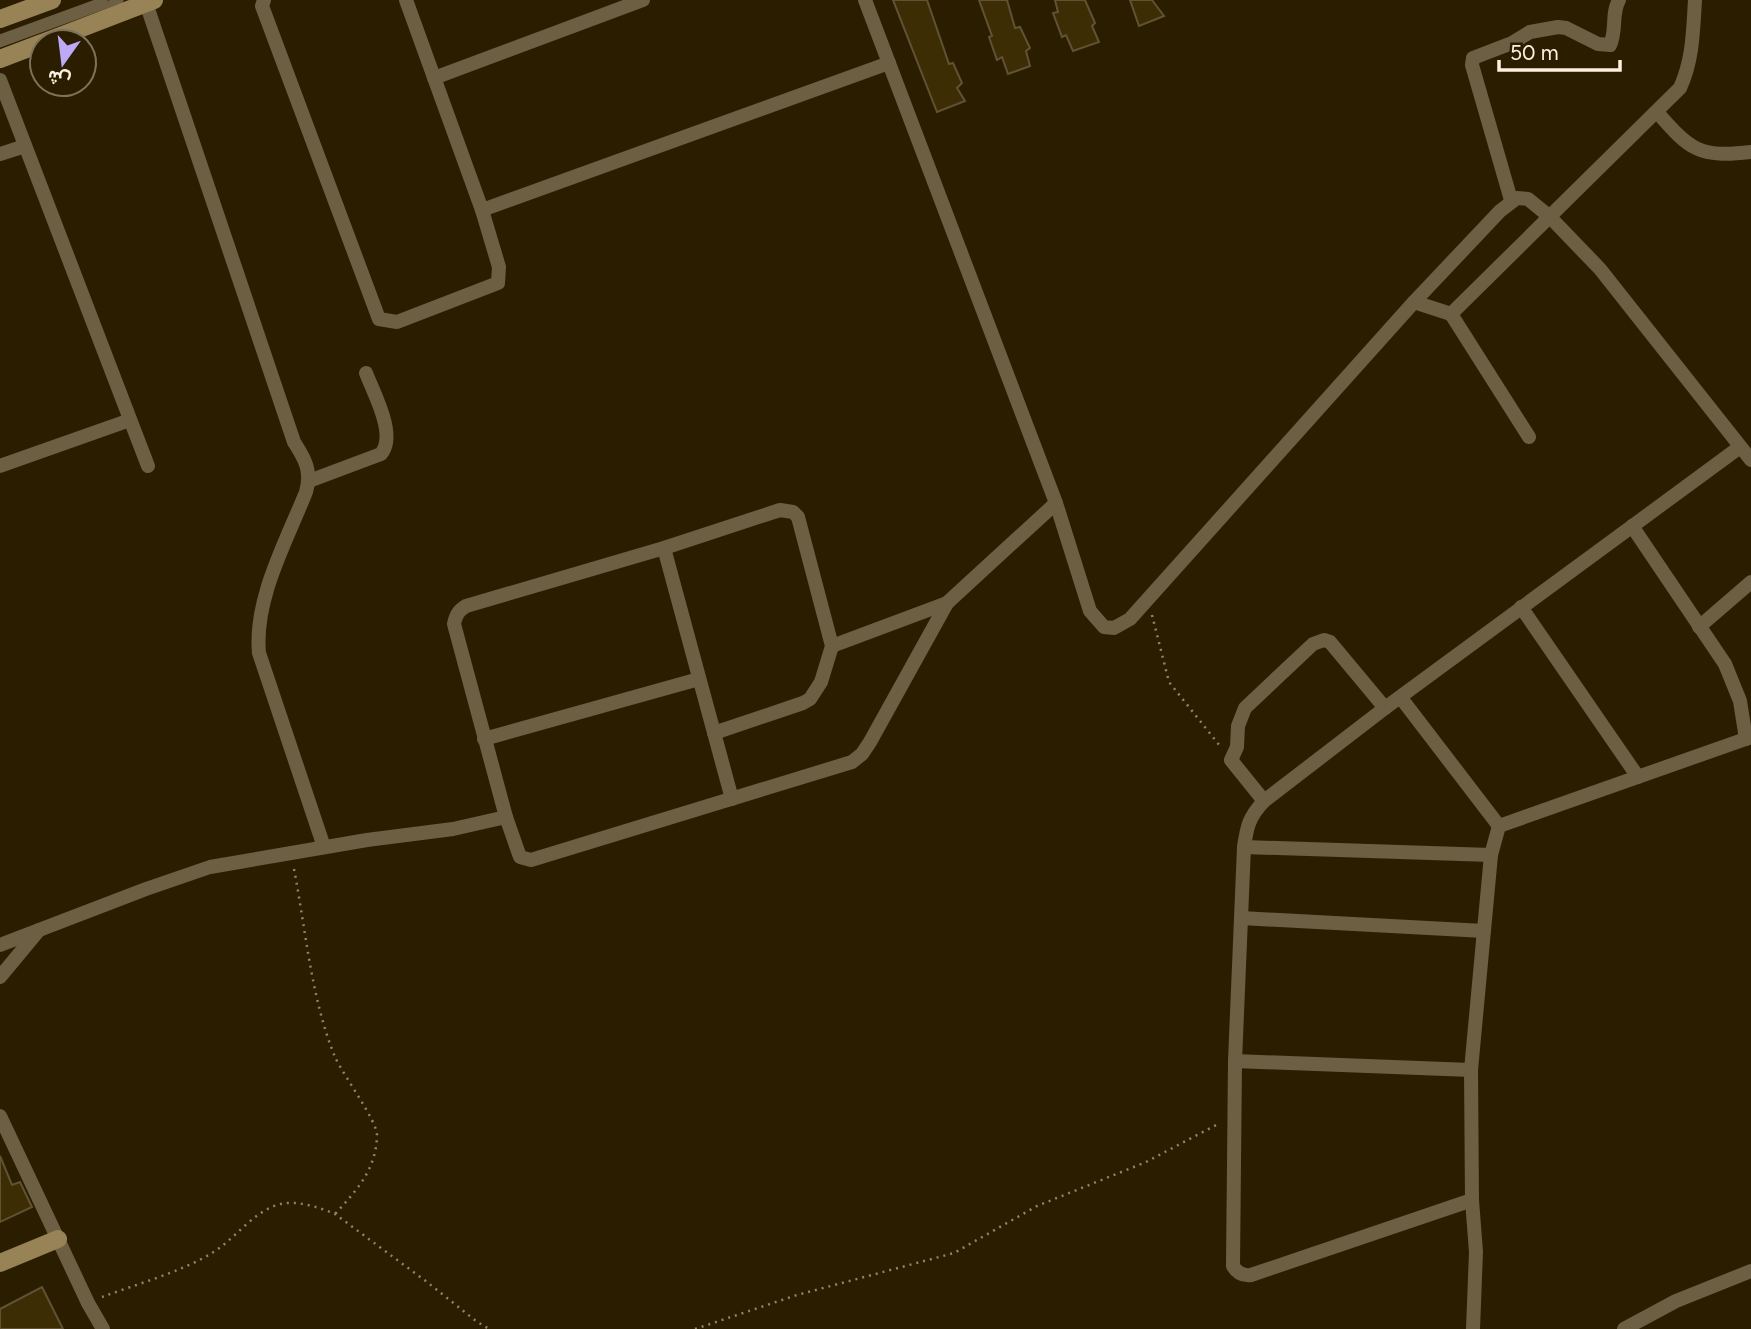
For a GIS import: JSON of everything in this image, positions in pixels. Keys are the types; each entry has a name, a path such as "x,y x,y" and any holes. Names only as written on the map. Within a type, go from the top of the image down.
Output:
{"main road":[{"path":"0,19 52,0"},
{"path":"83,28 150,2"},
{"path":"0,59 28,49"},
{"path":"0,1263 58,1239"}],"street":[{"path":"264,0 262,6 379,319 397,322 498,283 499,267 482,210 406,0"},
{"path":"434,78 643,0"},
{"path":"865,0 1056,503 1090,611 1098,623 1108,628 1119,626 1130,619 1414,302 1511,200 1517,198 1528,199 1550,217 1600,269 1751,460"},
{"path":"1511,200 1472,65 1473,58 1512,43 1530,32 1558,27 1566,28 1598,44 1610,45 1619,0"},
{"path":"1451,314 1680,88 1692,51 1695,0"},
{"path":"150,2 294,442 307,461 310,481 262,602 257,633 259,653 324,847"},
{"path":"482,210 889,63"},
{"path":"0,80 148,466"},
{"path":"1657,112 1684,142 1700,152 1751,152"},
{"path":"0,154 25,146"},
{"path":"1414,302 1451,314 1529,437"},
{"path":"310,481 381,454 387,446 387,430 366,373"},
{"path":"0,466 131,420"},
{"path":"1472,1200 1251,1275 1242,1275 1233,1266 1241,918 1244,847 1252,813 1385,708 1740,447"},
{"path":"714,733 810,699 821,682 832,646 798,517 793,512 780,510 664,548 466,606 458,611 454,624 506,817 520,857 531,860 852,762 862,754 947,603 1056,503"},
{"path":"1499,827 1748,738 1740,701 1725,664 1632,526"},
{"path":"664,548 732,799"},
{"path":"1699,627 1751,582"},
{"path":"832,646 947,603"},
{"path":"1521,607 1638,777"},
{"path":"1264,801 1231,760 1237,747 1238,726 1245,708 1313,643 1324,640 1330,642 1385,708"},
{"path":"484,738 699,679"},
{"path":"1401,698 1499,827"},
{"path":"0,945 210,867 291,852 453,830 506,817"},
{"path":"1473,1329 1476,1252 1472,1200 1471,1070 1491,855 1499,827"},
{"path":"1244,847 1491,855"},
{"path":"1241,918 1484,931"},
{"path":"0,977 40,929"},
{"path":"1236,1060 1471,1070"},
{"path":"0,1116 88,1303 103,1329"},
{"path":"1624,1329 1676,1301 1751,1271"}],"lane":[{"path":"0,38 104,0"},
{"path":"0,44 120,0"}],"path":[{"path":"1147,600 1169,681 1231,760"},
{"path":"291,852 321,1019 350,1087 368,1111 377,1134 372,1165 363,1183 335,1214"},
{"path":"695,1329 797,1295 954,1253 1037,1206 1146,1161 1235,1115"},
{"path":"88,1303 212,1252 275,1205 286,1203 301,1204 335,1214 489,1329"}],"building":[{"path":"893,0 927,0 949,64 953,63 962,83 957,88 965,101 937,112"},
{"path":"979,0 1007,0 1015,28 1020,27 1030,48 1026,51 1030,66 1008,74 1002,57 997,60 989,37 992,36"},
{"path":"1055,0 1085,0 1095,23 1092,26 1099,42 1073,51 1066,35 1062,37 1053,13 1058,12"},
{"path":"1130,0 1152,0 1164,16 1139,26"},
{"path":"0,1156 12,1185 20,1182 32,1207 0,1222"},
{"path":"42,1287 63,1329 0,1329 0,1309"}]}
